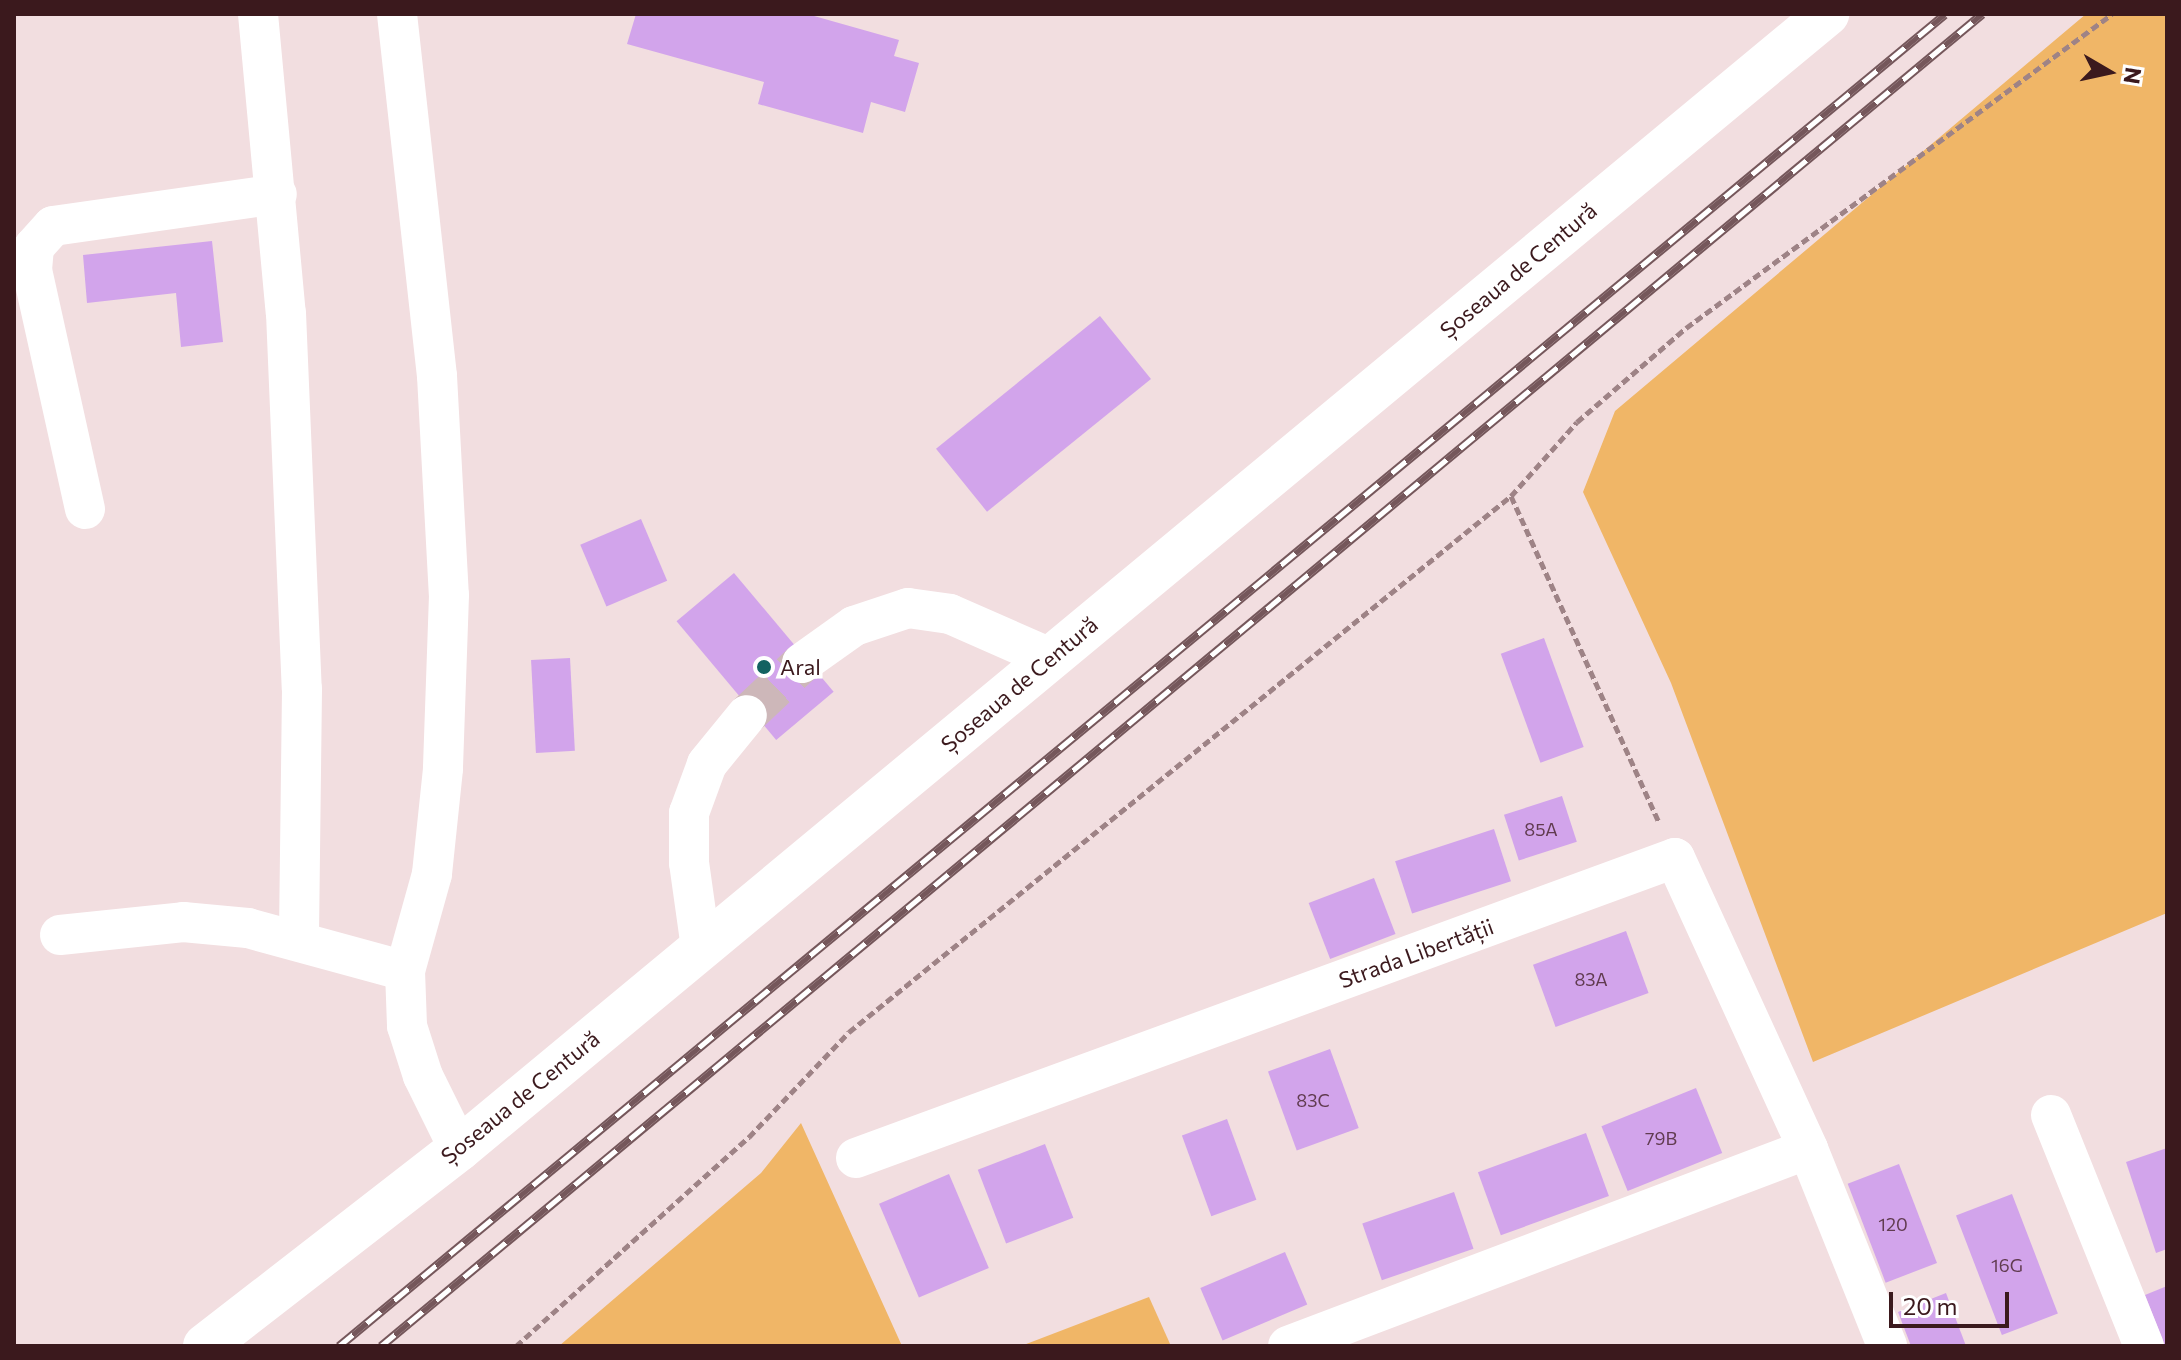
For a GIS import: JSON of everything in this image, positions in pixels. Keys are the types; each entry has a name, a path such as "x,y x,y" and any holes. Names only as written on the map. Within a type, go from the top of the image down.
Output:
{"main road":[{"name":"Șoseaua de Centură","path":"205,1346 459,1149 1827,14"}],"street":[{"path":"258,14 277,194 302,689 299,938"},
{"path":"397,14 437,376 449,595 443,769 432,874 405,971 407,1026 423,1076 459,1149"},
{"path":"85,509 32,270 34,247 53,226 277,194"},
{"path":"802,663 854,626 908,608 950,614 1050,658"},
{"path":"701,948 689,863 689,813 707,764 747,715"},
{"path":"1675,858 1808,1149 1887,1346"},
{"name":"Strada Libertății","path":"856,1158 1675,858"},
{"path":"60,935 183,922 299,938 405,971"},
{"path":"2051,1115 2144,1346"},
{"path":"1288,1346 1808,1149"}],"path":[{"path":"516,1346 749,1137 849,1032 1511,496 1577,422 1686,328 2112,14"},
{"path":"1511,496 1675,858"}],"shaded area":[{"path":"2086,14 2167,14 2167,913 1813,1062 1671,683 1583,492 1615,411"},
{"path":"801,1123 902,1346 559,1346 761,1173"},
{"path":"1149,1297 1171,1346 1021,1346"}],"building":[{"path":"636,14 807,14 899,40 894,56 919,63 905,112 871,102 863,133 758,104 764,82 627,44"},
{"path":"212,241 223,342 181,347 176,293 87,303 83,255"},
{"path":"1100,316 1151,379 987,512 936,449"},
{"path":"641,519 667,581 606,606 580,545"},
{"name":"Aral","path":"734,573 834,692 776,740 677,621"},
{"path":"1544,638 1584,747 1540,763 1501,654"},
{"path":"570,658 575,751 536,753 531,660"},
{"path":"1562,796 1577,842 1519,861 1504,815"},
{"path":"1494,829 1511,881 1412,913 1395,861"},
{"path":"1374,878 1396,934 1330,959 1309,903"},
{"path":"1626,931 1649,993 1556,1027 1533,965"},
{"path":"1330,1049 1359,1128 1297,1151 1268,1072"},
{"path":"1696,1088 1722,1153 1628,1191 1601,1126"},
{"path":"1227,1119 1256,1200 1211,1216 1182,1135"},
{"path":"1586,1133 1609,1196 1501,1235 1478,1172"},
{"path":"1045,1144 1073,1218 1006,1244 978,1170"},
{"path":"2167,1148 2167,1249 2156,1253 2126,1162"},
{"path":"1899,1164 1937,1263 1886,1283 1848,1184"},
{"path":"949,1174 989,1268 919,1298 879,1204"},
{"path":"1454,1192 1474,1249 1382,1280 1362,1224"},
{"path":"2012,1194 2058,1313 2002,1335 1956,1216"},
{"path":"1285,1252 1307,1304 1223,1340 1200,1288"},
{"path":"2167,1286 2167,1346 2165,1346 2145,1295"},
{"path":"1946,1293 1966,1346 1911,1346 1898,1312"}],"tunnel":[{"path":"747,715 802,663"}],"railway":[{"path":"339,1346 1945,14"},
{"path":"381,1346 1982,14"}],"place":[{"name":"Aral","path":"764,667"}]}
